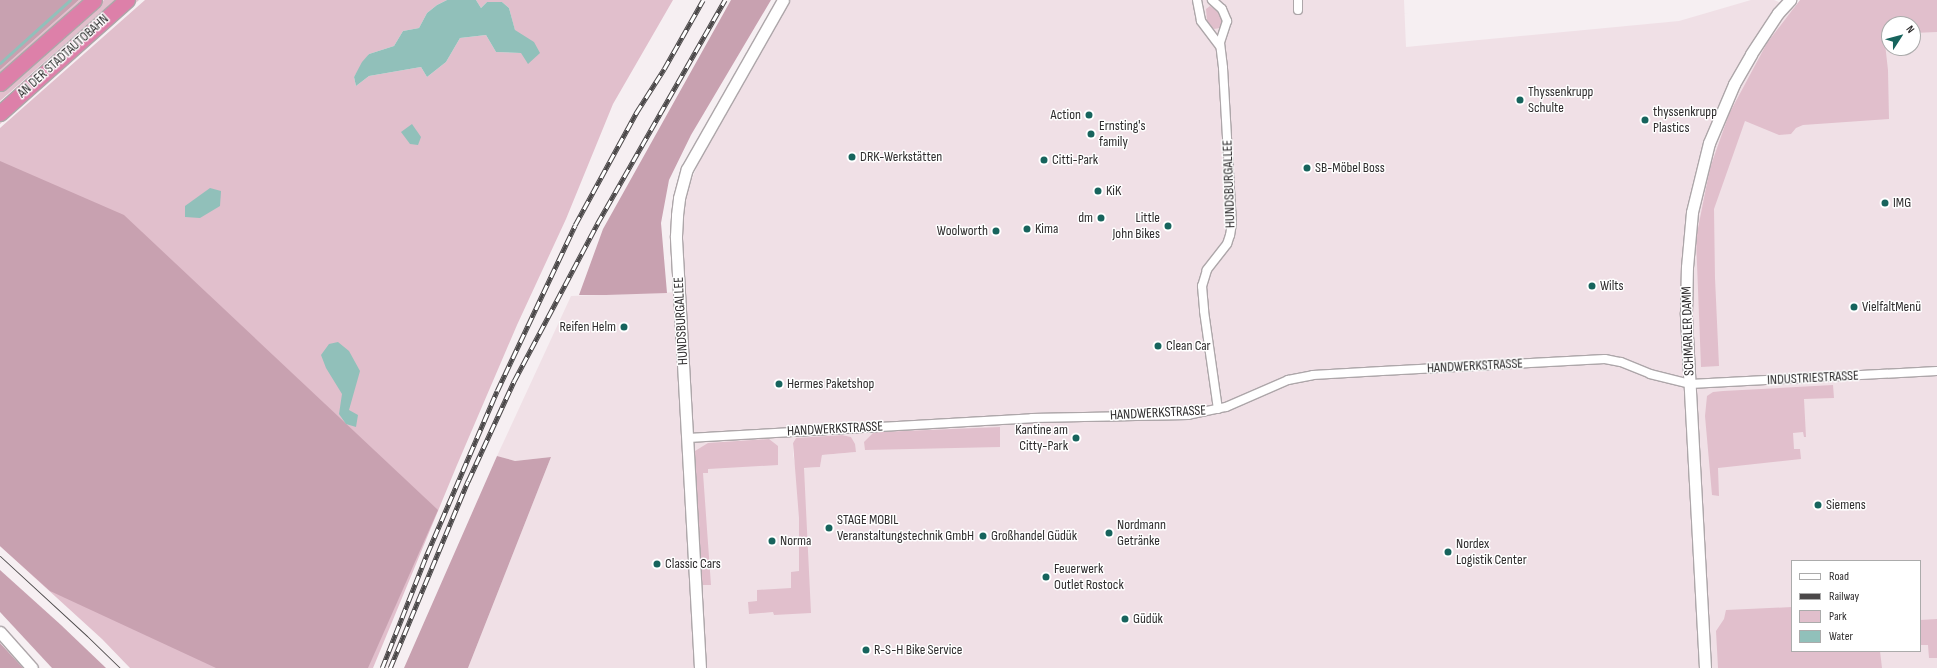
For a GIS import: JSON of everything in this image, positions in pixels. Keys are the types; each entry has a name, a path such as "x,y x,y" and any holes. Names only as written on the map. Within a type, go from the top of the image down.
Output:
{"highway":[{"name":"AN DER STADTAUTOBAHN","path":"0,83 94,0"},
{"name":"AN DER STADTAUTOBAHN","path":"0,113 127,0"}],"street":[{"name":"HUNDSBURGALLEE","path":"700,668 676,236 679,198 687,169 784,0"},
{"name":"HUNDSBURGALLEE","path":"1197,0 1201,21 1220,46"},
{"name":"HUNDSBURGALLEE","path":"1212,0 1225,14 1227,21 1221,37 1220,46 1223,68 1232,223 1227,244 1207,270 1202,286 1204,311 1218,409"},
{"path":"1298,0 1298,10"},
{"name":"SCHMARLER DAMM","path":"1778,13 1783,0"},
{"name":"SCHMARLER DAMM","path":"1705,668 1686,314 1687,267 1692,212 1709,143 1734,84 1751,54 1778,13 1790,0"},
{"name":"HANDWERKSTRASSE","path":"688,438 1032,418 1174,416 1202,413 1235,404 1288,380 1313,375 1382,371 1605,359 1621,362 1650,374 1690,384"},
{"name":"INDUSTRIESTRASSE","path":"1690,384 1937,371"},
{"path":"0,632 32,668"}],"shaded area":[{"path":"0,0 79,0 0,70"},
{"path":"731,0 771,0 691,135 669,180 661,223 667,293 579,295 603,229"},
{"path":"788,0 1404,0 1406,47 1679,21 1751,0 1774,0 1793,8 1848,1 1937,0 1937,668 468,668 551,457 515,461 497,456 571,296 683,292 681,232 687,191 701,157","holes":["842,435 851,437 856,452 822,455 820,467 796,469 793,454 793,443 796,438"]},
{"path":"0,161 124,215 438,510 368,668 216,668 50,591 0,546"},
{"path":"497,456 515,461 551,457 468,668 404,668"},
{"path":"0,570 106,668 52,668 0,612"},
{"path":"0,643 23,668 0,668"}],"green space":[{"path":"79,0 84,0 0,75 0,70"},
{"path":"104,0 115,0 0,101 0,92"},
{"path":"134,0 139,0 0,124 0,119"},
{"path":"145,0 447,0 437,5 427,13 419,28 403,31 394,46 369,54 354,77 356,86 369,76 421,67 427,77 446,62 460,38 486,35 496,52 521,53 509,8 502,2 487,2 481,8 476,0 673,0 613,104 566,219 517,325 457,465 373,668 130,668 102,639 0,546 0,128"},
{"path":"1800,0 1937,0 1937,32 1921,33 1921,16 1881,16 1881,56 1886,56 1889,119 1803,125 1796,128 1791,134 1779,135 1745,121 1714,209 1719,366 1701,367 1696,238 1710,168 1729,114 1767,43"},
{"path":"1210,6 1223,15 1223,25 1220,28 1214,29 1209,26 1206,9"},
{"path":"1833,385 1834,398 1804,399 1806,437 1804,437 1803,432 1793,433 1794,449 1800,449 1801,459 1718,468 1719,496 1712,495 1705,416 1707,396 1713,392 1723,391"},
{"path":"1000,427 1000,447 865,450 864,442 873,433"},
{"path":"842,435 851,437 855,444 856,452 822,455 820,467 804,468 811,613 774,615 773,612 749,614 748,602 757,601 757,590 791,588 791,572 799,571 799,518 793,443 796,438"},
{"path":"769,439 778,446 778,465 708,469 708,473 703,473 711,585 703,585 700,583 692,456 695,451 708,443"},
{"path":"1791,607 1791,652 1880,652 1882,668 1718,668 1716,631 1724,619 1726,610"},
{"path":"1937,619 1937,658 1929,658 1928,645 1921,645 1921,620"}],"water":[{"path":"447,0 476,0 481,8 487,2 502,2 509,8 515,30 534,42 540,53 528,64 521,53 496,52 486,35 460,38 446,62 427,77 421,67 369,76 356,86 354,77 362,62 369,54 394,46 403,31 419,28 427,13 437,5"},
{"path":"412,124 421,137 418,145 410,144 401,132"},
{"path":"210,188 221,191 220,206 200,218 185,217 185,206"},
{"path":"338,342 349,351 360,371 349,410 358,415 356,427 346,424 339,414 342,394 326,368 321,355 329,344"}],"waterway":[{"path":"0,63 70,0"}],"tram line":[{"path":"0,556 120,668"}],"railway":[{"path":"382,668 427,554 497,391 575,225 636,113 664,69 703,0"},
{"path":"390,668 468,481 514,381 597,224 725,0"}],"place":[{"name":"Thyssenkrupp Schulte","path":"1520,100"},
{"name":"Action","path":"1089,115"},
{"name":"thyssenkrupp Plastics","path":"1645,120"},
{"name":"Ernsting's family","path":"1091,134"},
{"name":"DRK-Werkstätten","path":"852,157"},
{"name":"Citti-Park","path":"1044,160"},
{"name":"SB-Möbel Boss","path":"1307,168"},
{"name":"KiK","path":"1098,191"},
{"name":"IMG","path":"1885,203"},
{"name":"dm","path":"1101,218"},
{"name":"Little John Bikes","path":"1168,226"},
{"name":"Kima","path":"1027,229"},
{"name":"Woolworth","path":"996,231"},
{"name":"Wilts","path":"1592,286"},
{"name":"VielfaltMenü","path":"1854,307"},
{"name":"Reifen Helm","path":"624,327"},
{"name":"Clean Car","path":"1158,346"},
{"name":"Hermes Paketshop","path":"779,384"},
{"name":"Kantine am Citty-Park","path":"1076,438"},
{"name":"Siemens","path":"1818,505"},
{"name":"STAGE MOBIL Veranstaltungstechnik GmbH","path":"829,528"},
{"name":"Nordmann Getränke","path":"1109,533"},
{"name":"Großhandel Güdük","path":"983,536"},
{"name":"Norma","path":"772,541"},
{"name":"Nordex Logistik Center","path":"1448,552"},
{"name":"Classic Cars","path":"657,564"},
{"name":"Feuerwerk Outlet Rostock","path":"1046,577"},
{"name":"Güdük","path":"1125,619"},
{"name":"R-S-H Bike Service","path":"866,650"}]}
